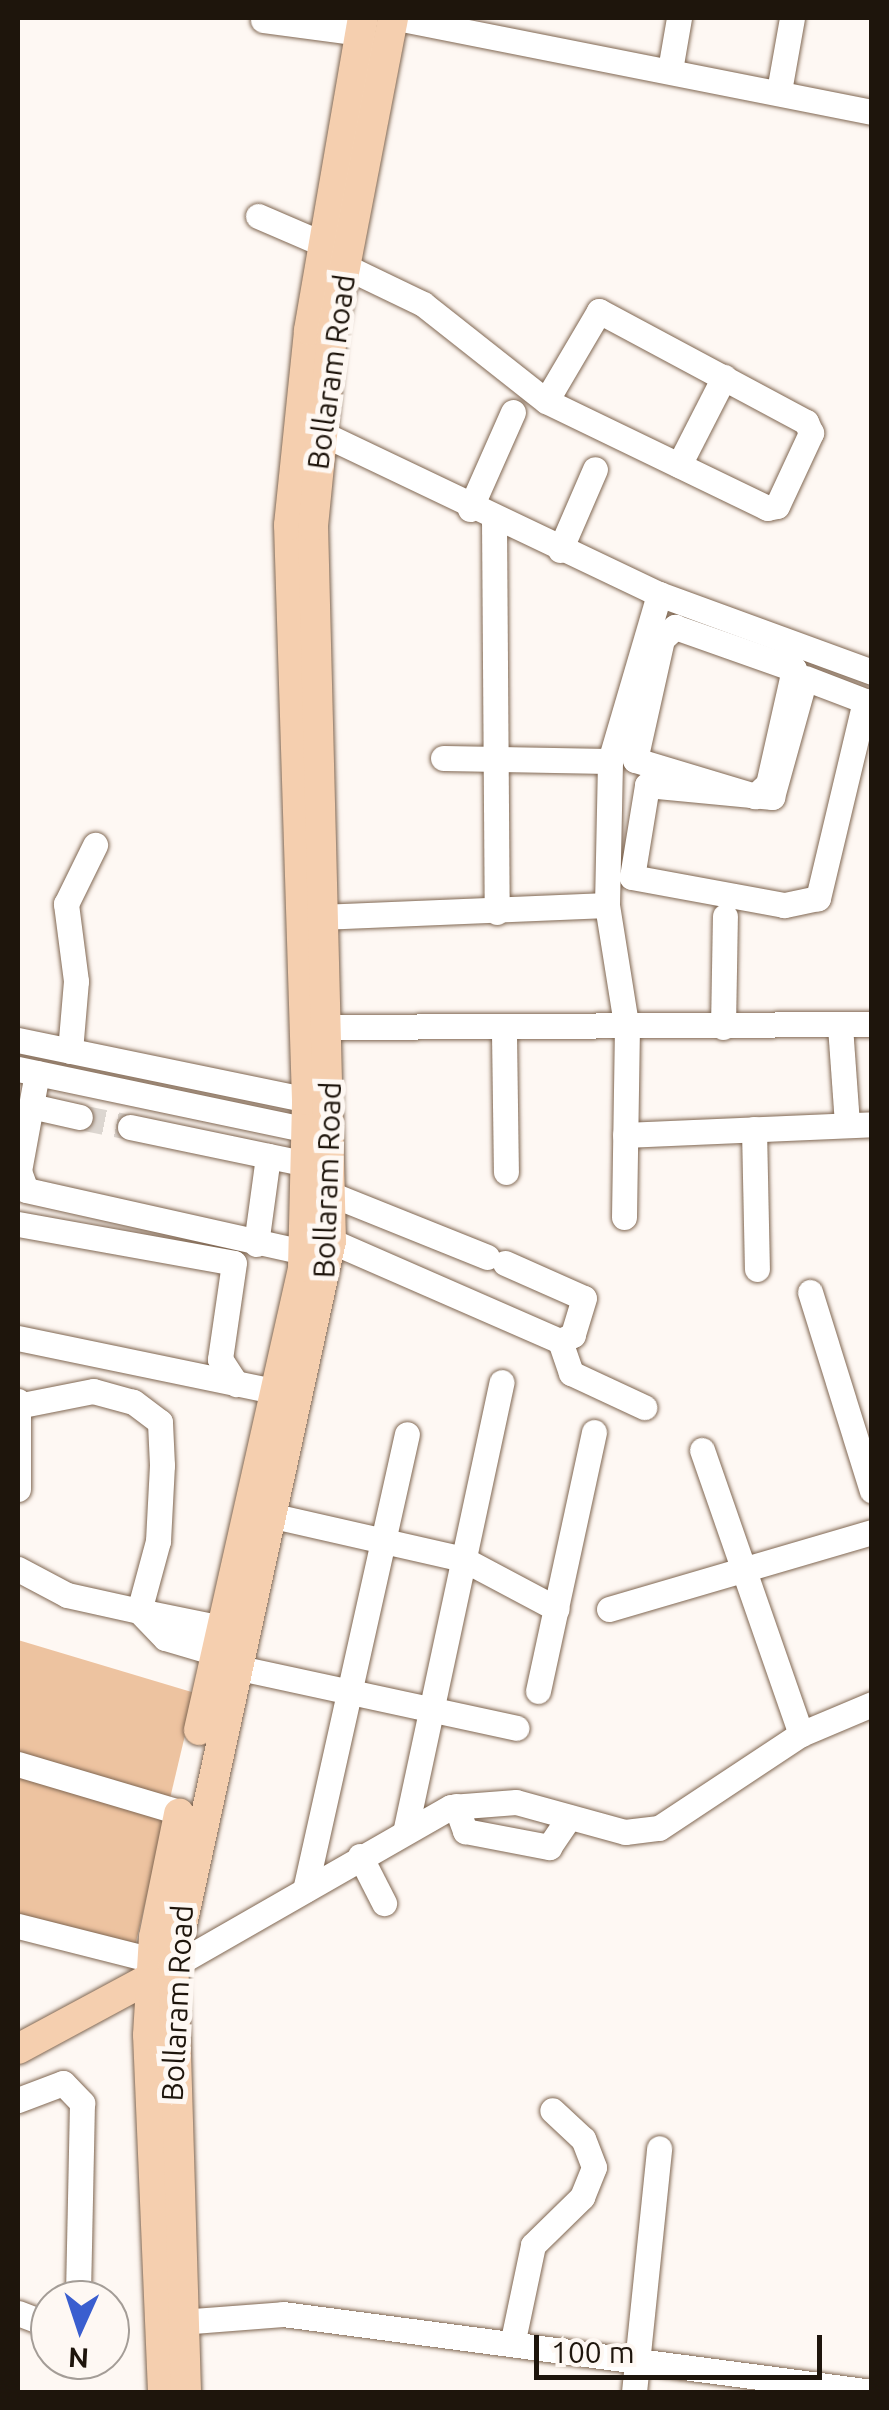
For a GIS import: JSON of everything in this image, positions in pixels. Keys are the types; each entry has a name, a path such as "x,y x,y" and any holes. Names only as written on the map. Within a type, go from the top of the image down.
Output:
{"main road":[{"name":"Bollaram Road","path":"186,2392 172,2322 158,1968 179,1812 225,1649 274,1516 318,1246 308,1164 288,614 297,427 323,244 343,204 395,18"},
{"name":"Bollaram Road","path":"158,1968 279,1392 333,1194 310,635 319,432 344,266 343,204 362,25"},
{"path":"18,2049 158,1968"},
{"name":"Bollaram Road","path":"163,2392 172,2322"}],"street":[{"path":"395,18 548,45 872,112"},
{"path":"548,45 553,18"},
{"path":"670,70 679,18"},
{"path":"779,91 792,18"},
{"path":"263,20 362,25"},
{"path":"258,216 323,244"},
{"path":"344,266 424,304 546,401 679,465 777,506 811,426 598,312 546,401"},
{"path":"679,465 724,377"},
{"path":"497,912 495,759 482,514 514,412"},
{"path":"319,432 482,514 659,594 872,672"},
{"path":"560,550 595,469"},
{"path":"624,1216 627,1030 608,905 620,877 622,822 610,761 652,689 666,628 675,627 794,669 764,791 635,760 652,689 659,594"},
{"path":"620,877 784,905 818,898 865,701 806,678 772,797 652,783 622,822"},
{"path":"442,758 610,761"},
{"path":"70,1051 76,981 66,904 95,844"},
{"path":"320,917 608,905"},
{"path":"724,1027 725,916"},
{"path":"329,1027 504,1033 872,1024"},
{"path":"625,1135 859,1124 840,1026"},
{"path":"504,1033 506,1172"},
{"path":"18,1040 307,1115"},
{"path":"307,1115 149,1097 27,1071 31,1106 19,1171 26,1190 256,1244 318,1246 560,1341 571,1373 644,1407"},
{"path":"149,1097 135,1128 308,1164"},
{"path":"31,1106 80,1117"},
{"path":"754,1129 757,1269"},
{"path":"256,1244 268,1156"},
{"path":"333,1194 404,1211 496,1260 584,1298 573,1334 560,1341"},
{"path":"18,1224 234,1264 220,1359 236,1384"},
{"path":"810,1292 872,1491"},
{"path":"18,1338 279,1392"},
{"path":"406,1828 428,1708 502,1382"},
{"path":"18,1489 20,1403 92,1391 134,1402 160,1422 158,1541 138,1611"},
{"path":"538,1691 594,1432"},
{"path":"305,1890 353,1693 407,1434"},
{"path":"702,1450 801,1734"},
{"path":"274,1516 386,1538 462,1559 557,1609"},
{"path":"608,1609 872,1532"},
{"path":"18,1569 67,1595 138,1611 170,1612 225,1649"},
{"path":"138,1611 165,1638 225,1649 353,1693 516,1728"},
{"path":"18,1926 158,1968 305,1890 406,1828 456,1806 516,1802 625,1832 659,1828 801,1734 872,1704"},
{"path":"18,1764 179,1812"},
{"path":"360,1856 384,1903"},
{"path":"18,2100 63,2083 82,2103 78,2280"},
{"path":"513,2340 533,2245 582,2196 594,2167 583,2140 552,2110"},
{"path":"634,2392 659,2148"},
{"path":"172,2322 283,2314 636,2356 872,2392"}],"shaded area":[{"path":"18,1640 195,1693 135,1946 18,1917"}],"tunnel":[{"path":"80,1117 130,1127"}]}
